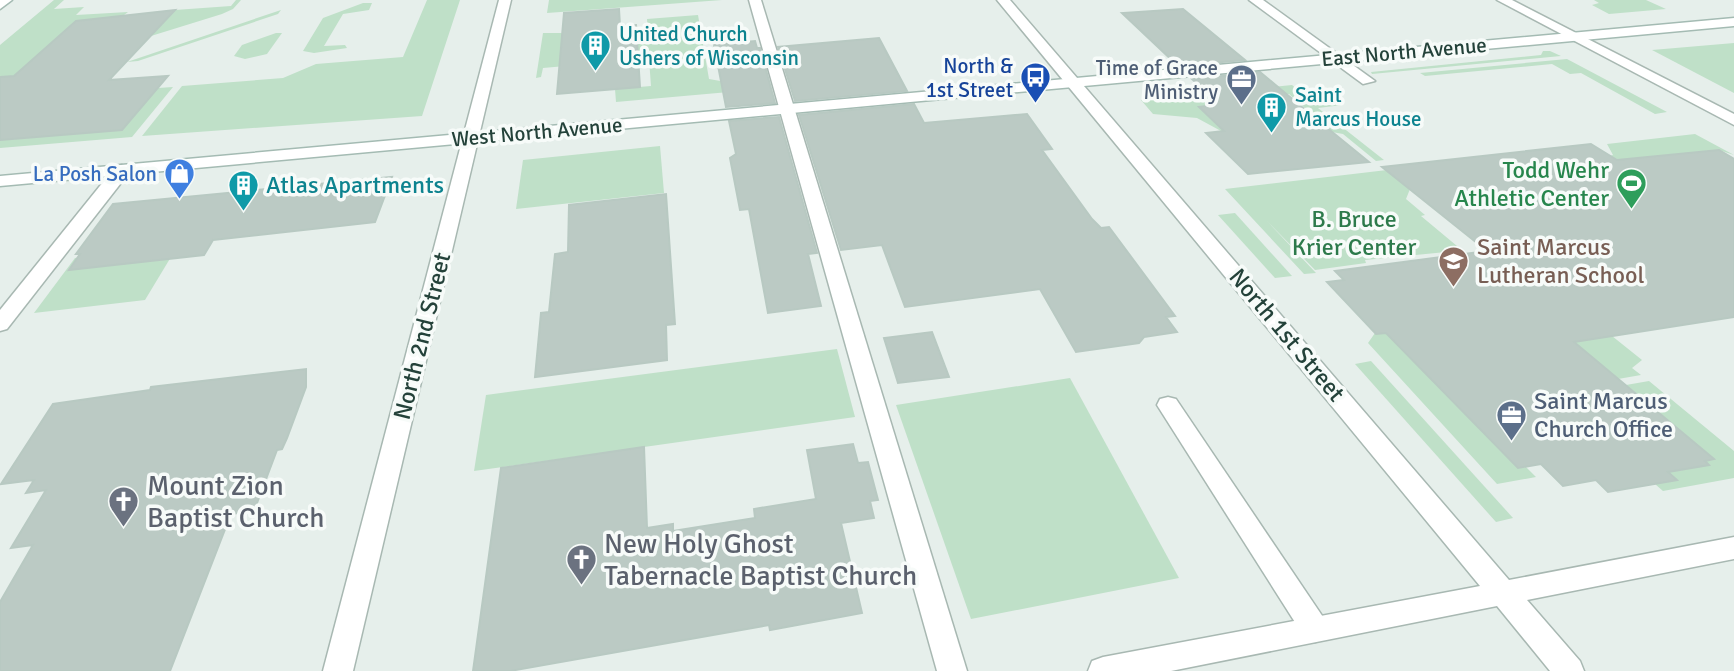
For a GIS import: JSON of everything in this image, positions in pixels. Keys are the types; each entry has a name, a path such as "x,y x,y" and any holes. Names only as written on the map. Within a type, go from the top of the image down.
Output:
{"street":[{"path":"0,5 6,0"},
{"name":"North 2nd Street","path":"338,671 473,138 505,0"},
{"path":"755,0 952,671"},
{"name":"North 1st Street","path":"1003,0 1569,671"},
{"path":"1255,0 1368,82"},
{"path":"1503,0 1734,120"},
{"name":"East North Avenue","path":"1073,82 1734,22"},
{"name":"West North Avenue","path":"0,181 1073,82"},
{"path":"0,324 122,170"},
{"path":"1168,405 1315,629"},
{"path":"1103,671 1734,548"}],"green space":[{"path":"54,0 64,0 54,9 84,7 76,15 128,12 120,18 76,21 14,76 0,77 0,45"},
{"path":"236,0 241,0 233,9 222,14 151,36 175,10 231,6"},
{"path":"427,0 460,0 422,116 142,136 182,86 283,78 316,64 403,57"},
{"path":"549,0 722,0 547,13"},
{"path":"1594,0 1646,0 1666,9 1609,14 1592,5 1599,3"},
{"path":"363,3 372,3 369,10 343,14 324,46 345,45 347,48 314,53 303,51 323,18"},
{"path":"281,10 278,14 138,61 127,62"},
{"path":"698,15 709,79 726,82 729,92 616,102 615,89 651,86 649,59 646,56 626,58 625,38 648,36 647,19"},
{"path":"282,33 267,54 245,59 234,56 242,45"},
{"path":"543,33 565,33 622,61 543,68 541,77 536,78"},
{"path":"1734,43 1734,93 1652,50"},
{"path":"1543,51 1561,56 1371,72 1541,55"},
{"path":"1567,59 1667,112 1655,114 1581,73 1570,74 1552,64 1425,76 1420,73"},
{"path":"1292,85 1302,93 1307,93 1304,90 1342,103 1318,108 1384,160 1376,161 1343,134 1332,132 1289,94 1238,99 1234,91"},
{"path":"173,87 132,137 0,148 0,131 4,140 122,130 158,88"},
{"path":"1215,93 1226,100 1199,107 1226,131 1197,118 1153,114 1141,100"},
{"path":"1695,134 1734,155 1719,150 1620,162 1609,156 1613,155 1607,144"},
{"path":"660,146 664,193 516,209 523,160"},
{"name":"B. Bruce Krier Center","path":"1387,170 1410,189 1406,199 1425,215 1421,216 1457,246 1444,248 1446,252 1365,260 1366,263 1315,270 1267,221 1316,273 1304,274 1225,189"},
{"path":"1235,213 1292,276 1275,278 1218,215"},
{"path":"177,247 145,300 34,313 75,258"},
{"path":"1394,331 1402,349 1518,468 1526,467 1536,477 1497,484 1368,343 1375,333"},
{"path":"1612,336 1642,360 1632,368 1641,375 1618,379 1571,340"},
{"path":"837,349 855,417 474,471 486,395"},
{"path":"1371,361 1513,518 1496,522 1355,364"},
{"path":"1070,378 1179,578 971,619 896,405"},
{"path":"1649,381 1734,451 1734,478 1663,491 1655,484 1676,480 1664,469 1672,467 1677,471 1708,465 1705,461 1714,459 1626,385"}],"building":[{"path":"619,9 620,26 636,25 640,87 557,94 564,13"},
{"path":"1183,9 1245,60 1178,66 1122,13"},
{"path":"175,10 109,80 168,76 122,130 0,140 0,77 14,76 76,21"},
{"path":"879,38 907,91 795,101 778,47"},
{"path":"755,41 757,48 760,48 775,103 726,107 714,45"},
{"name":"Saint Marcus House","path":"1260,72 1369,162 1248,174 1206,133 1224,131 1199,107 1214,105 1210,102 1216,101 1192,79"},
{"path":"914,104 924,123 1027,114 1052,149 1042,150 1092,219 1101,228 1109,227 1175,316 1166,317 1177,332 1144,337 1139,343 1076,352 1040,289 905,307 882,245 841,250 799,115"},
{"path":"779,117 817,253 808,254 821,306 768,313 749,209 740,210 730,158 736,154 729,121"},
{"path":"1591,144 1617,160 1719,150 1734,159 1734,317 1574,342 1714,459 1705,461 1709,465 1668,472 1677,480 1608,492 1596,480 1563,486 1541,464 1518,468 1386,333 1376,334 1327,282 1344,280 1335,271 1487,251 1382,167"},
{"name":"Atlas Apartments","path":"392,177 375,222 213,240 204,255 69,270 80,254 76,254 113,204"},
{"path":"666,194 675,324 666,325 667,360 535,377 541,313 549,312 555,254 568,252 569,205"},
{"path":"932,332 949,377 898,383 884,338"},
{"name":"Mount Zion Baptist Church","path":"306,369 306,387 287,438 282,449 277,450 254,511 231,514 170,671 0,671 0,602 33,545 11,548 46,490 26,493 34,480 1,484 53,404 150,390 151,387"},
{"path":"853,444 858,463 868,462 878,500 870,501 874,518 841,523 862,613 770,630 769,625 510,671 473,671 501,468 644,447 647,528 673,524 673,531 755,518 754,509 816,499 807,450"}],"place":[{"name":"United Church Ushers of Wisconsin","path":"596,73"},
{"name":"North & 1st Street","path":"1036,105"},
{"name":"Time of Grace Ministry","path":"1241,107"},
{"name":"Saint Marcus House","path":"1272,134"},
{"name":"La Posh Salon","path":"180,201"},
{"name":"Todd Wehr Athletic Center","path":"1632,211"},
{"name":"Atlas Apartments","path":"243,212"},
{"name":"Saint Marcus Lutheran School","path":"1454,288"},
{"name":"Saint Marcus Church Office","path":"1511,442"},
{"name":"Mount Zion Baptist Church","path":"124,529"},
{"name":"New Holy Ghost Tabernacle Baptist Church","path":"581,587"}]}
